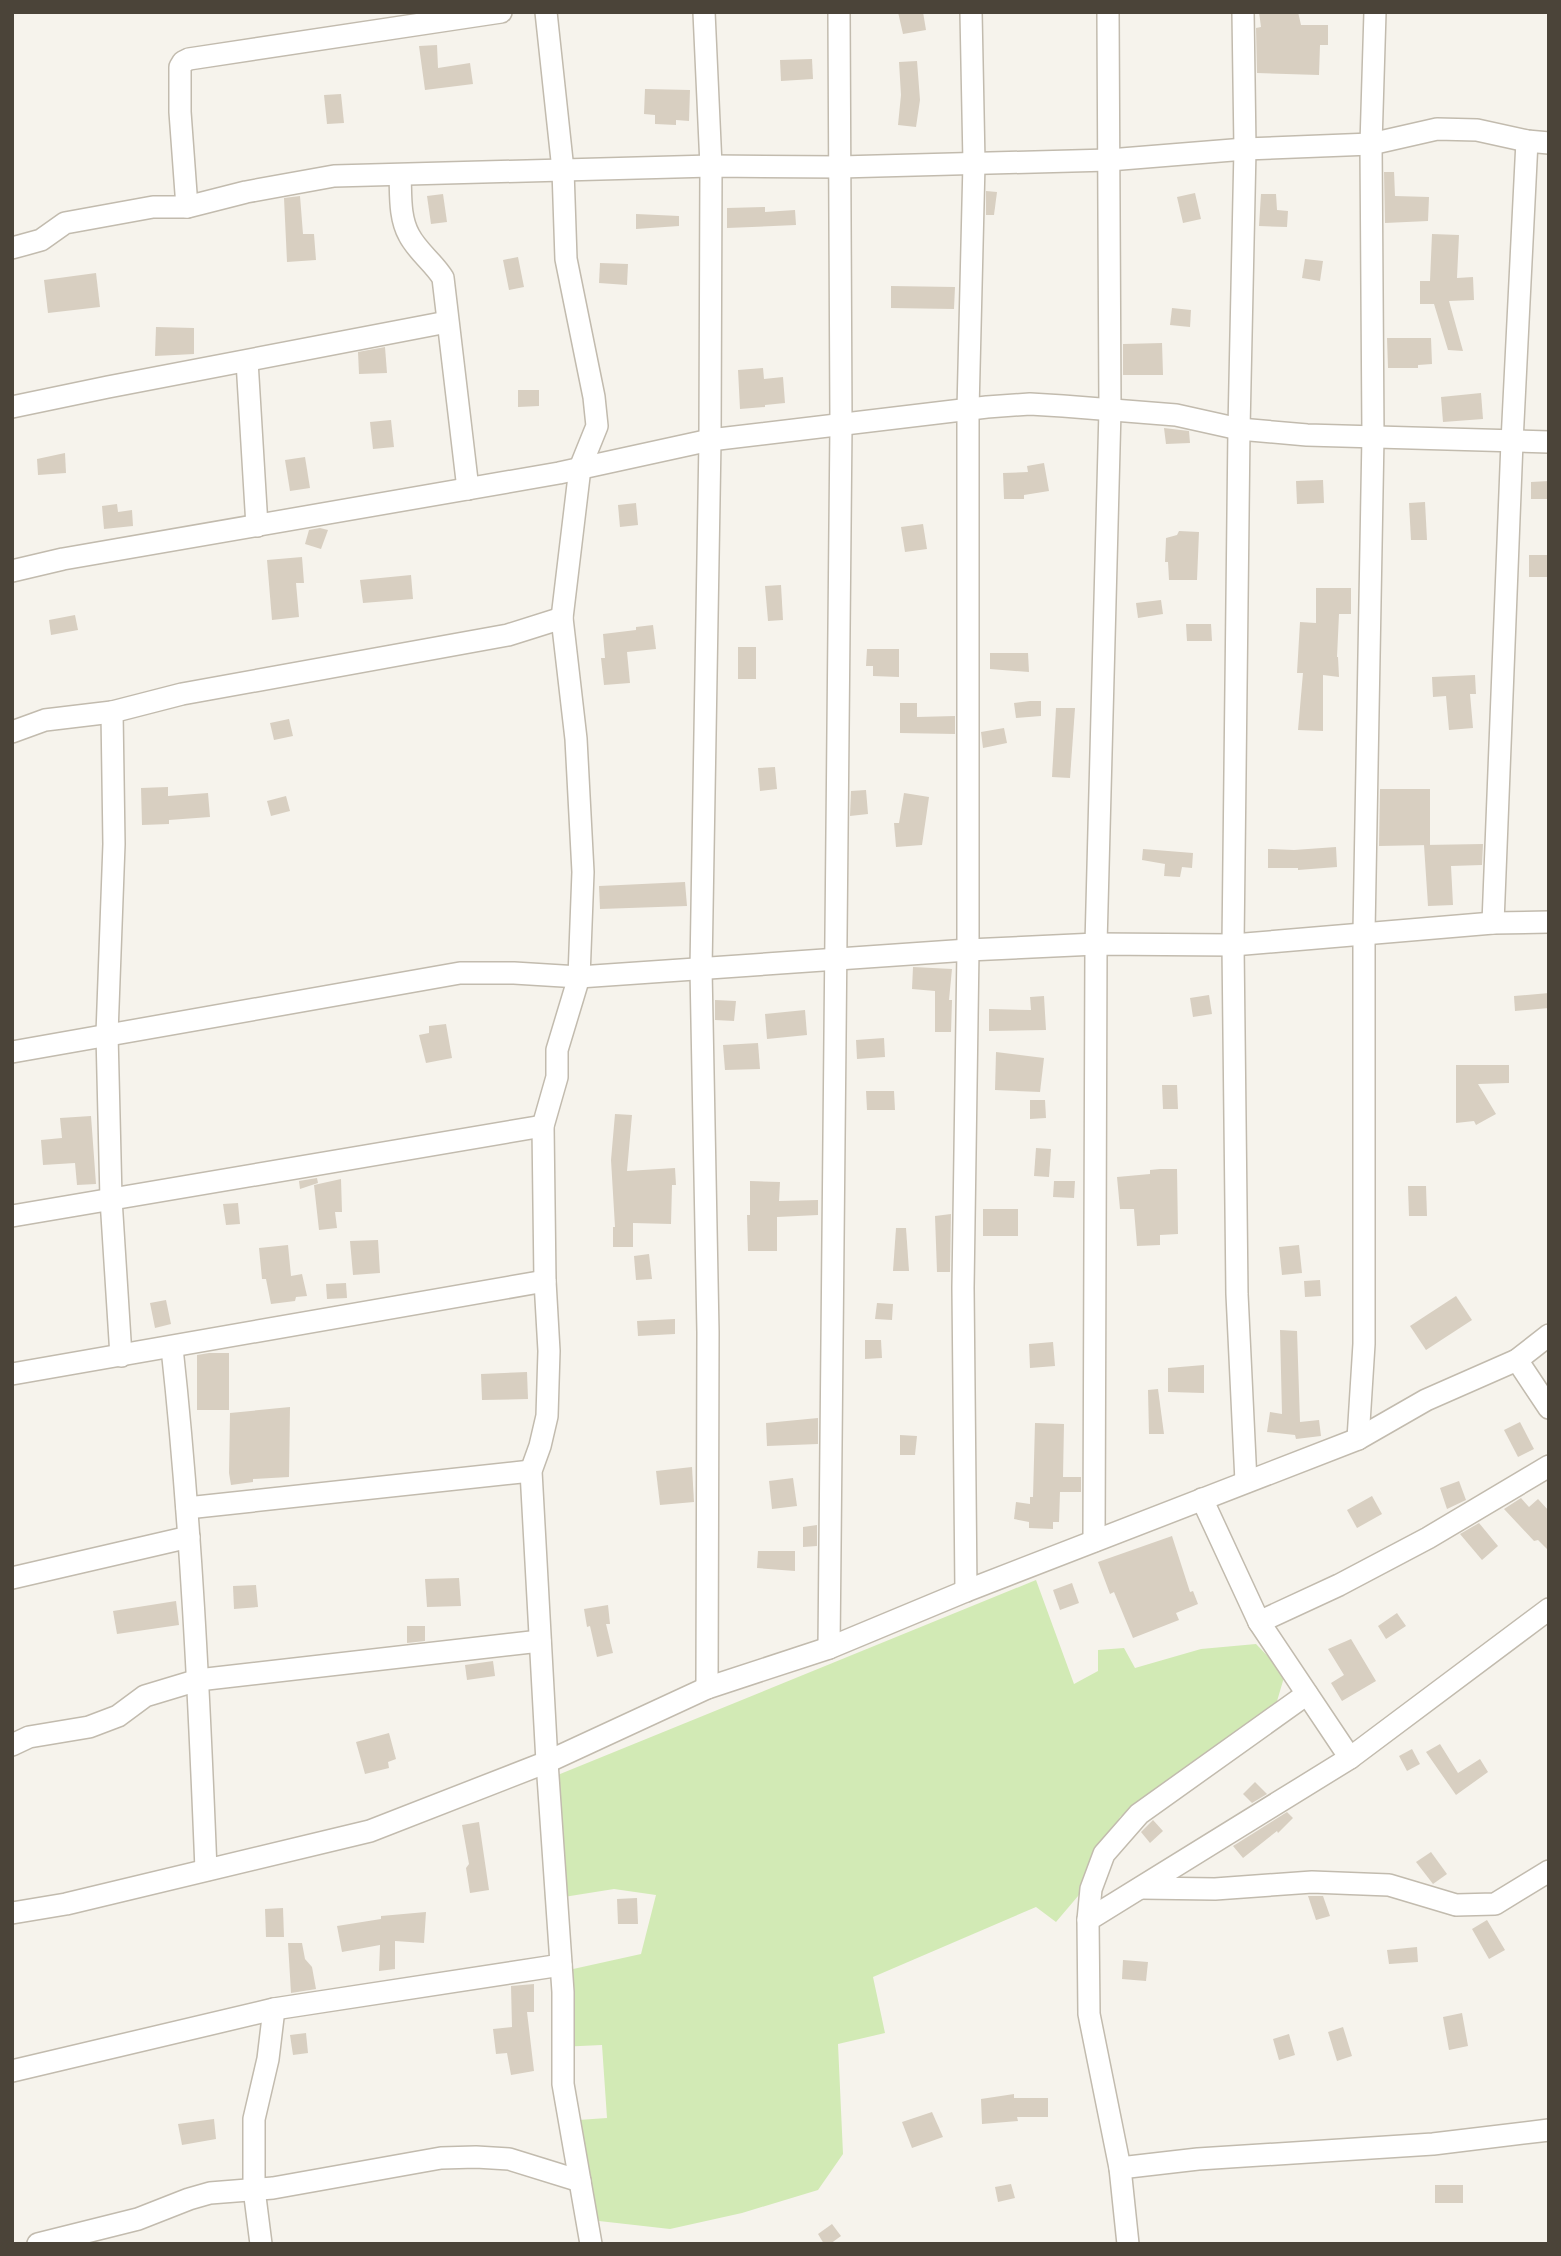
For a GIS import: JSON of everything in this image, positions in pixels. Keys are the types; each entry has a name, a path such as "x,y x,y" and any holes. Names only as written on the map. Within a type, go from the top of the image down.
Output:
{"street":[{"path":"187,207 180,112 180,67 183,62 501,12"},
{"path":"546,12 563,170 566,259 594,397 597,426 580,468 562,618 576,739 583,872 579,977 557,1050 556,1077 543,1126 545,1280 549,1351 547,1416 531,1471 561,1965 564,2084 591,2244"},
{"path":"704,12 711,166 710,440 701,970 708,1332 707,1688"},
{"path":"829,1648 841,425 839,12"},
{"path":"966,1591 963,1288 968,950 968,410 974,163 971,12"},
{"path":"1094,1541 1096,944 1110,410 1108,12"},
{"path":"1243,12 1245,149 1233,945 1237,1294 1246,1482"},
{"path":"1358,1439 1364,1344 1364,932 1373,436 1371,144 1375,12"},
{"path":"12,248 41,240 65,223 153,207 187,207 246,192 334,176 711,166 841,167 1109,160 1245,149 1371,144 1437,129 1477,130 1549,143"},
{"path":"1493,923 1527,141"},
{"path":"400,175 403,220 410,237 443,278 468,489"},
{"path":"12,407 447,322"},
{"path":"247,361 257,526"},
{"path":"12,571 63,559 580,468 710,440 1030,404 1176,415 1210,420 1239,429 1307,435 1549,442"},
{"path":"12,732 44,720 112,712 182,694 508,635 562,618"},
{"path":"112,712 114,844 107,1034 111,1199 121,1356"},
{"path":"12,1052 460,973 579,977 701,970 837,957 1096,944 1233,945 1364,932 1549,922"},
{"path":"12,1216 543,1126"},
{"path":"12,1374 172,1348 545,1280"},
{"path":"12,1913 66,1904 370,1831 547,1762 707,1688 829,1648 966,1591 1358,1439 1426,1400 1517,1360 1549,1335"},
{"path":"172,1348 189,1537 206,1870"},
{"path":"1517,1360 1549,1408"},
{"path":"1259,1622 1339,1585 1417,1544 1549,1466"},
{"path":"187,1508 531,1471"},
{"path":"1202,1499 1259,1622 1350,1758"},
{"path":"12,1578 189,1537"},
{"path":"1088,1920 1350,1758 1549,1609"},
{"path":"12,1745 29,1737 89,1727 118,1716 145,1696 198,1680 540,1641"},
{"path":"1128,2244 1120,2168 1089,2014 1088,1920 1091,1889 1104,1854 1139,1814 1307,1694"},
{"path":"1141,1888 1215,1889 1312,1882 1389,1885 1456,1905 1495,1904 1549,1871"},
{"path":"12,2071 274,2008 561,1965"},
{"path":"261,2244 254,2189 254,2119 268,2059 274,2008"},
{"path":"1120,2168 1198,2159 1433,2144 1549,2130"},
{"path":"38,2244 138,2219 210,2193 273,2188 442,2158 509,2159 580,2181"}],"green space":[{"path":"1036,1580 1074,1684 1098,1671 1098,1650 1124,1648 1135,1668 1201,1649 1256,1644 1285,1674 1275,1708 1120,1817 1084,1889 1056,1922 1036,1907 873,1977 885,2033 838,2044 843,2154 818,2190 742,2213 670,2229 599,2221 565,2137 564,2121 607,2118 602,2045 558,2047 555,1973 641,1954 656,1895 614,1889 545,1900 538,1783"}],"building":[{"path":"898,12 923,12 926,30 903,34"},
{"path":"1259,12 1298,12 1301,25 1328,25 1328,45 1320,45 1319,75 1257,73 1256,28 1261,27"},
{"path":"437,45 438,68 470,63 473,84 425,90 419,46"},
{"path":"812,59 813,79 781,81 780,60"},
{"path":"917,61 920,100 916,127 898,125 901,95 899,62"},
{"path":"645,89 690,90 689,121 676,120 676,125 655,124 655,115 644,114"},
{"path":"341,94 344,123 327,124 324,95"},
{"path":"1384,172 1394,172 1395,196 1429,197 1428,221 1385,223"},
{"path":"986,191 997,192 994,215 986,215"},
{"path":"1195,193 1201,219 1183,223 1177,197"},
{"path":"443,194 447,222 431,224 427,196"},
{"path":"1261,194 1276,194 1277,210 1288,211 1287,227 1259,226"},
{"path":"300,196 303,234 314,234 316,260 287,262 284,198"},
{"path":"765,207 765,212 795,210 796,225 727,228 727,208"},
{"path":"636,214 679,216 679,226 636,229"},
{"path":"1432,234 1459,235 1457,278 1473,277 1474,300 1449,301 1463,351 1448,350 1434,304 1420,304 1420,281 1430,281"},
{"path":"518,257 524,287 509,290 503,260"},
{"path":"1305,259 1323,261 1320,281 1302,278"},
{"path":"600,263 628,264 627,285 599,283"},
{"path":"96,273 100,307 48,313 44,280"},
{"path":"891,286 955,287 954,309 891,308"},
{"path":"1172,308 1191,310 1190,327 1170,325"},
{"path":"156,327 194,328 194,354 155,356"},
{"path":"1387,338 1431,338 1432,364 1418,365 1418,368 1388,368"},
{"path":"1162,343 1163,375 1123,375 1123,344"},
{"path":"385,347 387,373 359,374 358,352"},
{"path":"763,368 764,379 783,377 785,403 740,409 738,370"},
{"path":"518,390 539,390 539,406 518,407"},
{"path":"1481,393 1483,419 1443,422 1441,397"},
{"path":"391,420 394,447 373,449 370,422"},
{"path":"1164,428 1189,431 1190,443 1166,444"},
{"path":"65,453 66,473 38,475 37,459"},
{"path":"305,457 310,488 290,491 285,460"},
{"path":"1044,463 1049,491 1024,495 1024,499 1004,499 1003,473 1028,472 1027,466"},
{"path":"1323,480 1324,503 1297,504 1296,481"},
{"path":"1549,481 1549,499 1531,499 1531,482"},
{"path":"1425,502 1427,540 1411,540 1409,503"},
{"path":"636,503 638,525 620,527 618,505"},
{"path":"117,504 118,512 132,510 133,526 104,529 102,506"},
{"path":"923,524 927,549 905,552 901,527"},
{"path":"309,530 328,530 321,549 305,544"},
{"path":"1179,531 1199,532 1197,580 1169,580 1168,562 1165,562 1166,538 1177,535"},
{"path":"1529,555 1549,555 1549,577 1529,577"},
{"path":"302,557 304,583 296,583 299,617 272,620 267,560"},
{"path":"411,575 413,599 363,603 360,580"},
{"path":"781,585 783,620 768,621 765,586"},
{"path":"1316,588 1351,588 1351,614 1339,614 1339,677 1323,675 1323,731 1298,730 1303,673 1297,673 1300,622 1316,623"},
{"path":"1161,600 1163,614 1138,618 1136,603"},
{"path":"75,615 78,630 51,635 49,620"},
{"path":"1186,624 1211,624 1212,641 1187,641"},
{"path":"653,625 656,649 627,652 630,683 604,685 601,658 605,658 603,634"},
{"path":"738,647 756,647 756,679 738,679"},
{"path":"867,649 899,649 899,677 873,676 873,666 866,666"},
{"path":"990,653 1028,653 1029,672 990,669"},
{"path":"1475,675 1476,694 1470,694 1473,728 1449,730 1446,696 1433,697 1432,677"},
{"path":"1041,701 1041,716 1016,718 1014,703"},
{"path":"900,703 917,703 917,717 955,716 955,734 900,733"},
{"path":"1056,708 1075,708 1070,778 1052,777"},
{"path":"289,719 293,736 274,740 270,723"},
{"path":"1004,728 1007,743 983,748 981,732"},
{"path":"775,767 777,789 760,791 758,768"},
{"path":"168,787 168,796 208,793 210,817 169,820 169,824 142,825 141,788"},
{"path":"1380,789 1430,789 1430,845 1379,846"},
{"path":"866,790 868,814 850,816 851,791"},
{"path":"904,793 929,797 922,845 896,847 894,823 899,823"},
{"path":"286,796 290,811 271,816 267,801"},
{"path":"1483,844 1482,865 1451,866 1453,905 1428,906 1424,845"},
{"path":"1336,847 1337,867 1298,870 1268,868 1268,849"},
{"path":"1143,849 1193,853 1192,868 1182,867 1180,877 1164,876 1165,864 1142,860"},
{"path":"685,882 687,906 600,909 599,886"},
{"path":"913,967 952,969 949,1000 952,1000 951,1032 935,1032 935,991 912,989"},
{"path":"1549,993 1549,1008 1515,1011 1514,996"},
{"path":"1209,995 1212,1014 1193,1017 1190,998"},
{"path":"1044,996 1046,1030 989,1031 989,1009 1031,1010 1030,997"},
{"path":"715,1000 736,1001 734,1021 715,1020"},
{"path":"805,1010 807,1035 767,1039 765,1014"},
{"path":"446,1024 452,1058 426,1063 419,1035 429,1033 429,1026"},
{"path":"884,1038 885,1057 857,1059 856,1040"},
{"path":"758,1043 760,1069 725,1070 723,1045"},
{"path":"996,1052 1044,1058 1040,1092 995,1090"},
{"path":"1456,1065 1509,1065 1509,1083 1478,1084 1496,1114 1476,1125 1474,1121 1456,1123"},
{"path":"1162,1085 1177,1085 1178,1109 1163,1109"},
{"path":"866,1091 894,1091 895,1110 867,1110"},
{"path":"1030,1100 1045,1100 1046,1118 1030,1119"},
{"path":"615,1114 632,1115 627,1171 675,1168 676,1185 672,1185 671,1224 633,1223 633,1247 613,1247 615,1227 611,1160"},
{"path":"91,1116 96,1184 77,1185 75,1163 43,1165 41,1140 62,1138 60,1118"},
{"path":"1036,1148 1051,1149 1049,1177 1034,1176"},
{"path":"1177,1169 1178,1234 1160,1235 1160,1245 1137,1246 1134,1209 1120,1209 1117,1177 1150,1174 1150,1170"},
{"path":"317,1178 318,1183 300,1189 299,1181"},
{"path":"341,1179 342,1212 335,1212 337,1228 319,1230 314,1185"},
{"path":"750,1181 780,1182 779,1201 818,1200 818,1215 777,1217 777,1251 748,1251"},
{"path":"1054,1181 1075,1181 1074,1198 1053,1197"},
{"path":"1408,1186 1426,1186 1427,1216 1409,1216"},
{"path":"238,1203 240,1224 226,1225 223,1204"},
{"path":"983,1209 1018,1209 1018,1236 983,1236"},
{"path":"951,1214 950,1272 937,1272 935,1216"},
{"path":"896,1228 906,1228 909,1271 893,1271"},
{"path":"378,1240 380,1273 353,1275 350,1241"},
{"path":"288,1245 291,1276 302,1274 307,1296 296,1297 295,1301 271,1304 266,1279 262,1279 259,1248"},
{"path":"1299,1245 1302,1273 1282,1275 1279,1247"},
{"path":"649,1254 652,1279 636,1280 634,1256"},
{"path":"1320,1280 1321,1296 1305,1297 1304,1281"},
{"path":"346,1283 347,1298 327,1299 326,1284"},
{"path":"1456,1296 1472,1320 1426,1350 1410,1326"},
{"path":"166,1300 171,1324 155,1328 150,1303"},
{"path":"877,1303 893,1304 892,1320 875,1319"},
{"path":"675,1319 675,1334 638,1336 637,1321"},
{"path":"1280,1330 1297,1331 1300,1422 1319,1420 1321,1436 1296,1439 1295,1435 1267,1432 1270,1412 1282,1414"},
{"path":"865,1340 881,1340 882,1358 865,1359"},
{"path":"1053,1342 1055,1366 1030,1368 1029,1344"},
{"path":"229,1353 229,1410 197,1410 197,1355"},
{"path":"1204,1365 1204,1393 1168,1392 1168,1368"},
{"path":"527,1372 528,1399 482,1400 481,1374"},
{"path":"1158,1389 1164,1434 1149,1434 1148,1390"},
{"path":"290,1407 289,1477 253,1479 253,1482 231,1485 230,1413"},
{"path":"818,1418 818,1444 767,1446 766,1423"},
{"path":"1520,1422 1534,1449 1518,1457 1504,1430"},
{"path":"1035,1423 1064,1424 1063,1477 1081,1477 1081,1492 1060,1492 1059,1522 1053,1522 1053,1529 1029,1528 1029,1522 1014,1519 1016,1502 1030,1504 1030,1497 1033,1497"},
{"path":"900,1435 917,1436 915,1455 900,1455"},
{"path":"692,1467 694,1502 660,1505 656,1471"},
{"path":"793,1478 797,1506 772,1509 769,1481"},
{"path":"1459,1481 1466,1500 1447,1509 1440,1488"},
{"path":"1372,1496 1382,1514 1357,1528 1347,1510"},
{"path":"1521,1498 1529,1507 1538,1499 1549,1511 1549,1551 1538,1540 1534,1541 1504,1509"},
{"path":"1479,1523 1498,1546 1482,1560 1460,1534"},
{"path":"817,1525 817,1546 803,1547 803,1527"},
{"path":"1172,1536 1190,1592 1193,1591 1198,1604 1176,1613 1179,1620 1133,1638 1114,1592 1110,1594 1098,1562"},
{"path":"758,1551 795,1551 795,1571 757,1568"},
{"path":"459,1578 461,1606 427,1607 425,1579"},
{"path":"1072,1583 1079,1603 1060,1610 1053,1590"},
{"path":"256,1585 258,1607 234,1609 233,1586"},
{"path":"176,1601 179,1625 117,1634 113,1611"},
{"path":"608,1605 610,1624 606,1624 613,1653 597,1657 584,1609"},
{"path":"1397,1613 1406,1626 1386,1639 1378,1626"},
{"path":"407,1626 425,1626 425,1641 407,1643"},
{"path":"1351,1639 1376,1681 1342,1701 1331,1683 1344,1675 1328,1649"},
{"path":"493,1661 495,1676 467,1680 465,1665"},
{"path":"389,1733 396,1759 388,1762 389,1768 365,1774 356,1742"},
{"path":"1440,1744 1458,1773 1480,1759 1488,1772 1456,1795 1426,1752"},
{"path":"1412,1749 1420,1764 1407,1771 1399,1756"},
{"path":"1255,1782 1267,1794 1252,1803 1243,1794"},
{"path":"1287,1812 1293,1818 1278,1833 1277,1831 1243,1858 1233,1846"},
{"path":"1153,1820 1163,1831 1150,1843 1141,1832"},
{"path":"479,1822 489,1890 470,1893 466,1868 469,1864 462,1825"},
{"path":"1431,1852 1447,1874 1433,1884 1416,1862"},
{"path":"1308,1896 1323,1896 1330,1916 1316,1920"},
{"path":"637,1898 638,1924 618,1924 617,1899"},
{"path":"283,1908 284,1937 266,1937 265,1909"},
{"path":"426,1912 424,1943 395,1941 395,1969 379,1971 380,1945 342,1952 337,1926 381,1919 381,1916"},
{"path":"1487,1920 1505,1950 1489,1959 1472,1929"},
{"path":"288,1943 302,1943 305,1959 312,1967 316,1989 291,1993"},
{"path":"1417,1947 1418,1962 1389,1964 1387,1950"},
{"path":"1123,1960 1148,1962 1146,1981 1122,1979"},
{"path":"534,1984 534,2012 527,2012 534,2071 511,2075 507,2053 496,2054 493,2029 512,2027 511,1986"},
{"path":"1462,2013 1468,2046 1449,2050 1443,2017"},
{"path":"1343,2027 1352,2056 1337,2061 1328,2032"},
{"path":"306,2033 308,2053 293,2055 290,2035"},
{"path":"1289,2034 1295,2055 1279,2060 1273,2039"},
{"path":"1014,2094 1014,2098 1048,2098 1048,2117 1017,2117 1018,2121 982,2124 981,2099"},
{"path":"932,2112 943,2137 912,2148 902,2122"},
{"path":"214,2119 216,2139 182,2145 178,2124"},
{"path":"1011,2184 1015,2198 998,2202 995,2187"},
{"path":"1435,2185 1463,2185 1463,2203 1435,2203"},
{"path":"832,2224 841,2236 830,2244 824,2244 818,2234"}]}
